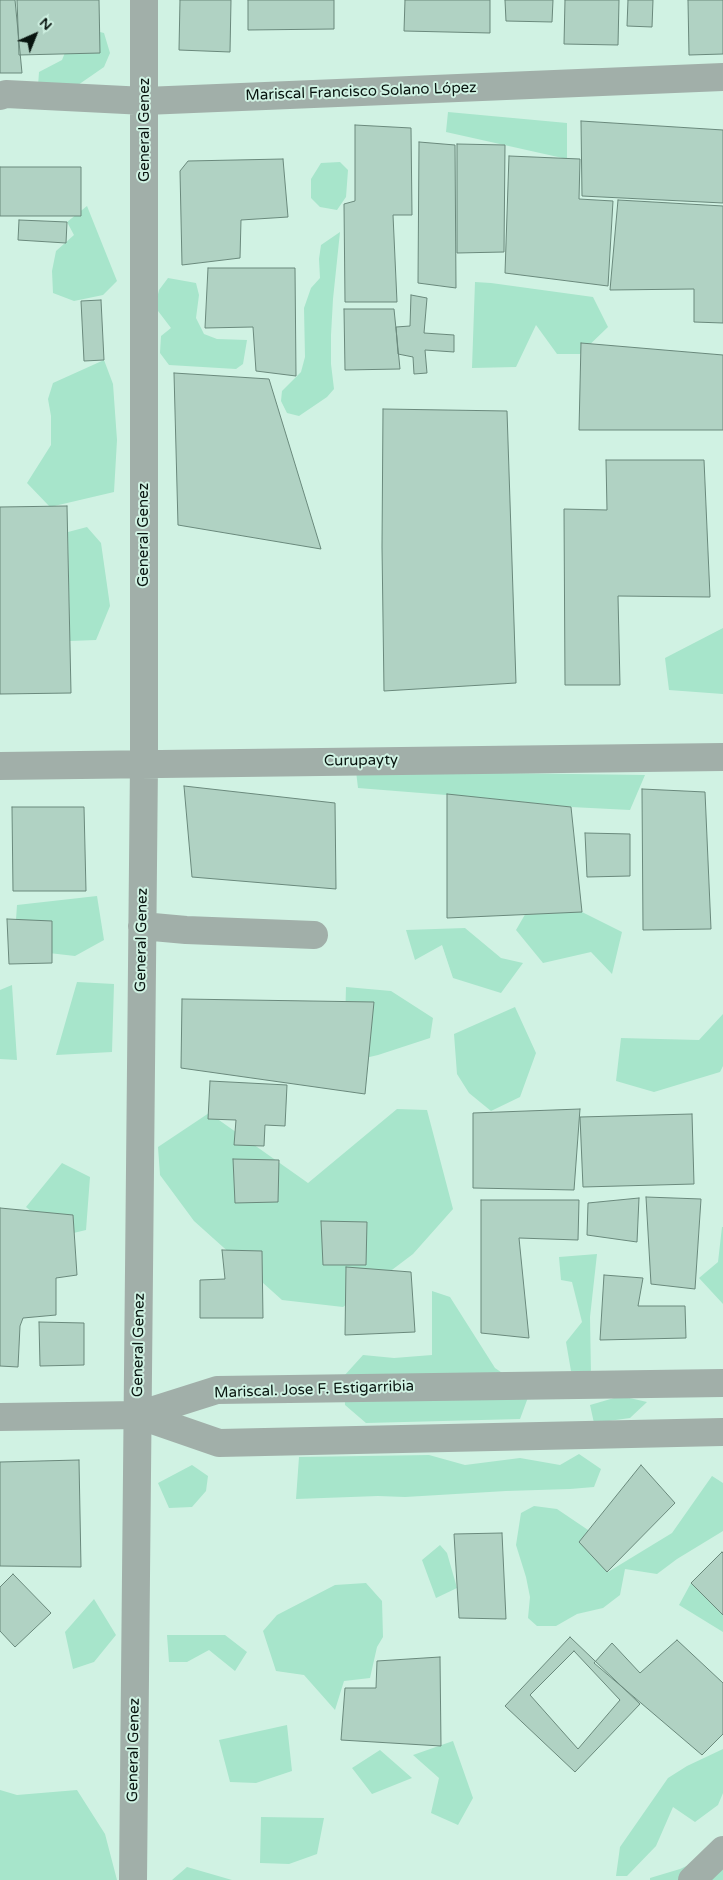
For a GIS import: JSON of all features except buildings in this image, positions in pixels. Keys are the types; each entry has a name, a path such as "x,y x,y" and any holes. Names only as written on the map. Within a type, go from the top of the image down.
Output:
{"street":[{"name":"General Genez","path":"133,1880 144,764 144,0"},
{"name":"Mariscal Francisco Solano López","path":"0,96 6,94 145,101 723,78"},
{"name":"Curupayty","path":"0,766 723,757"},
{"path":"142,926 186,930 314,935"},
{"name":"Mariscal. Jose F. Estigarribia","path":"138,1415 217,1390 723,1383"},
{"path":"0,1416 138,1415 219,1443 723,1432"},
{"path":"692,1880 723,1850"}],"green space":[{"path":"84,28 104,33 110,53 104,67 78,85 38,86 39,72 62,60 74,30"},
{"path":"448,112 567,123 567,159 446,132"},
{"path":"340,162 348,170 346,197 337,210 320,207 311,198 311,179 321,163"},
{"path":"87,206 117,281 103,295 74,301 53,293 52,271 56,251 74,235 67,222"},
{"path":"340,232 331,335 331,364 334,389 327,397 299,416 287,413 281,401 282,391 301,372 305,357 304,308 311,288 320,278 319,259 321,245"},
{"path":"168,278 196,283 199,295 196,318 204,334 217,339 247,340 243,364 236,369 169,365 160,353 161,336 171,328 155,307 159,290"},
{"path":"475,282 593,297 608,327 580,354 557,354 536,325 516,367 472,368"},
{"path":"104,360 113,384 117,440 114,492 50,507 27,483 51,445 51,416 48,399 53,383"},
{"path":"87,527 101,543 110,606 96,640 70,641 68,532"},
{"path":"723,628 723,694 669,690 665,658"},
{"path":"356,771 645,775 630,810 571,807 358,788"},
{"path":"573,883 582,912 622,932 612,974 591,952 543,963 516,930 541,887"},
{"path":"97,896 104,940 75,956 14,949 17,905"},
{"path":"465,928 501,958 523,963 501,993 453,978 442,945 415,960 406,930"},
{"path":"77,982 114,984 112,1052 56,1055"},
{"path":"12,985 17,1060 0,1059 0,990"},
{"path":"346,987 391,991 433,1018 430,1038 378,1055 344,1063"},
{"path":"515,1007 536,1053 520,1097 491,1111 469,1093 457,1074 454,1034"},
{"path":"723,1014 723,1066 720,1072 654,1092 616,1081 621,1038 699,1040"},
{"path":"397,1109 427,1110 453,1209 413,1254 343,1307 282,1300 194,1221 160,1175 158,1147 209,1113 308,1183"},
{"path":"62,1163 90,1177 86,1230 61,1236 26,1207"},
{"path":"722,1227 723,1304 699,1278 718,1262"},
{"path":"597,1254 590,1317 591,1375 571,1371 566,1342 582,1322 572,1282 561,1280 559,1257"},
{"path":"432,1291 450,1297 495,1368 530,1392 520,1419 366,1423 345,1405 344,1376 363,1355 394,1358 432,1355"},
{"path":"621,1396 647,1402 630,1418 594,1423 590,1405"},
{"path":"579,1454 601,1469 594,1487 405,1497 296,1499 299,1457 429,1455 465,1465 520,1458 560,1465"},
{"path":"192,1465 208,1476 206,1491 192,1507 169,1508 158,1483"},
{"path":"712,1476 723,1483 723,1531 677,1559 657,1574 625,1569 620,1595 603,1608 577,1614 556,1626 537,1626 528,1618 530,1597 516,1545 521,1513 534,1506 557,1509 591,1532 608,1572 672,1533"},
{"path":"440,1545 447,1553 457,1588 436,1598 422,1560"},
{"path":"366,1583 382,1601 383,1637 377,1647 370,1678 344,1681 335,1710 304,1675 276,1671 263,1631 277,1615 335,1585"},
{"path":"691,1583 723,1606 723,1632 679,1605"},
{"path":"94,1599 116,1635 94,1662 73,1669 65,1632"},
{"path":"167,1635 225,1635 247,1652 235,1671 209,1650 187,1662 169,1662"},
{"path":"287,1725 292,1771 256,1783 230,1782 219,1740"},
{"path":"453,1741 473,1798 458,1825 431,1813 439,1778 413,1755"},
{"path":"723,1749 723,1793 718,1805 695,1822 673,1807 656,1846 627,1876 616,1876 620,1847 668,1778 687,1766"},
{"path":"380,1750 412,1778 372,1794 352,1768"},
{"path":"0,1790 17,1795 77,1790 105,1834 117,1880 0,1880"},
{"path":"261,1817 324,1818 317,1854 289,1864 260,1863"},
{"path":"706,1857 723,1864 723,1880 650,1880 650,1878 680,1869"},
{"path":"187,1867 232,1880 172,1880"}]}
